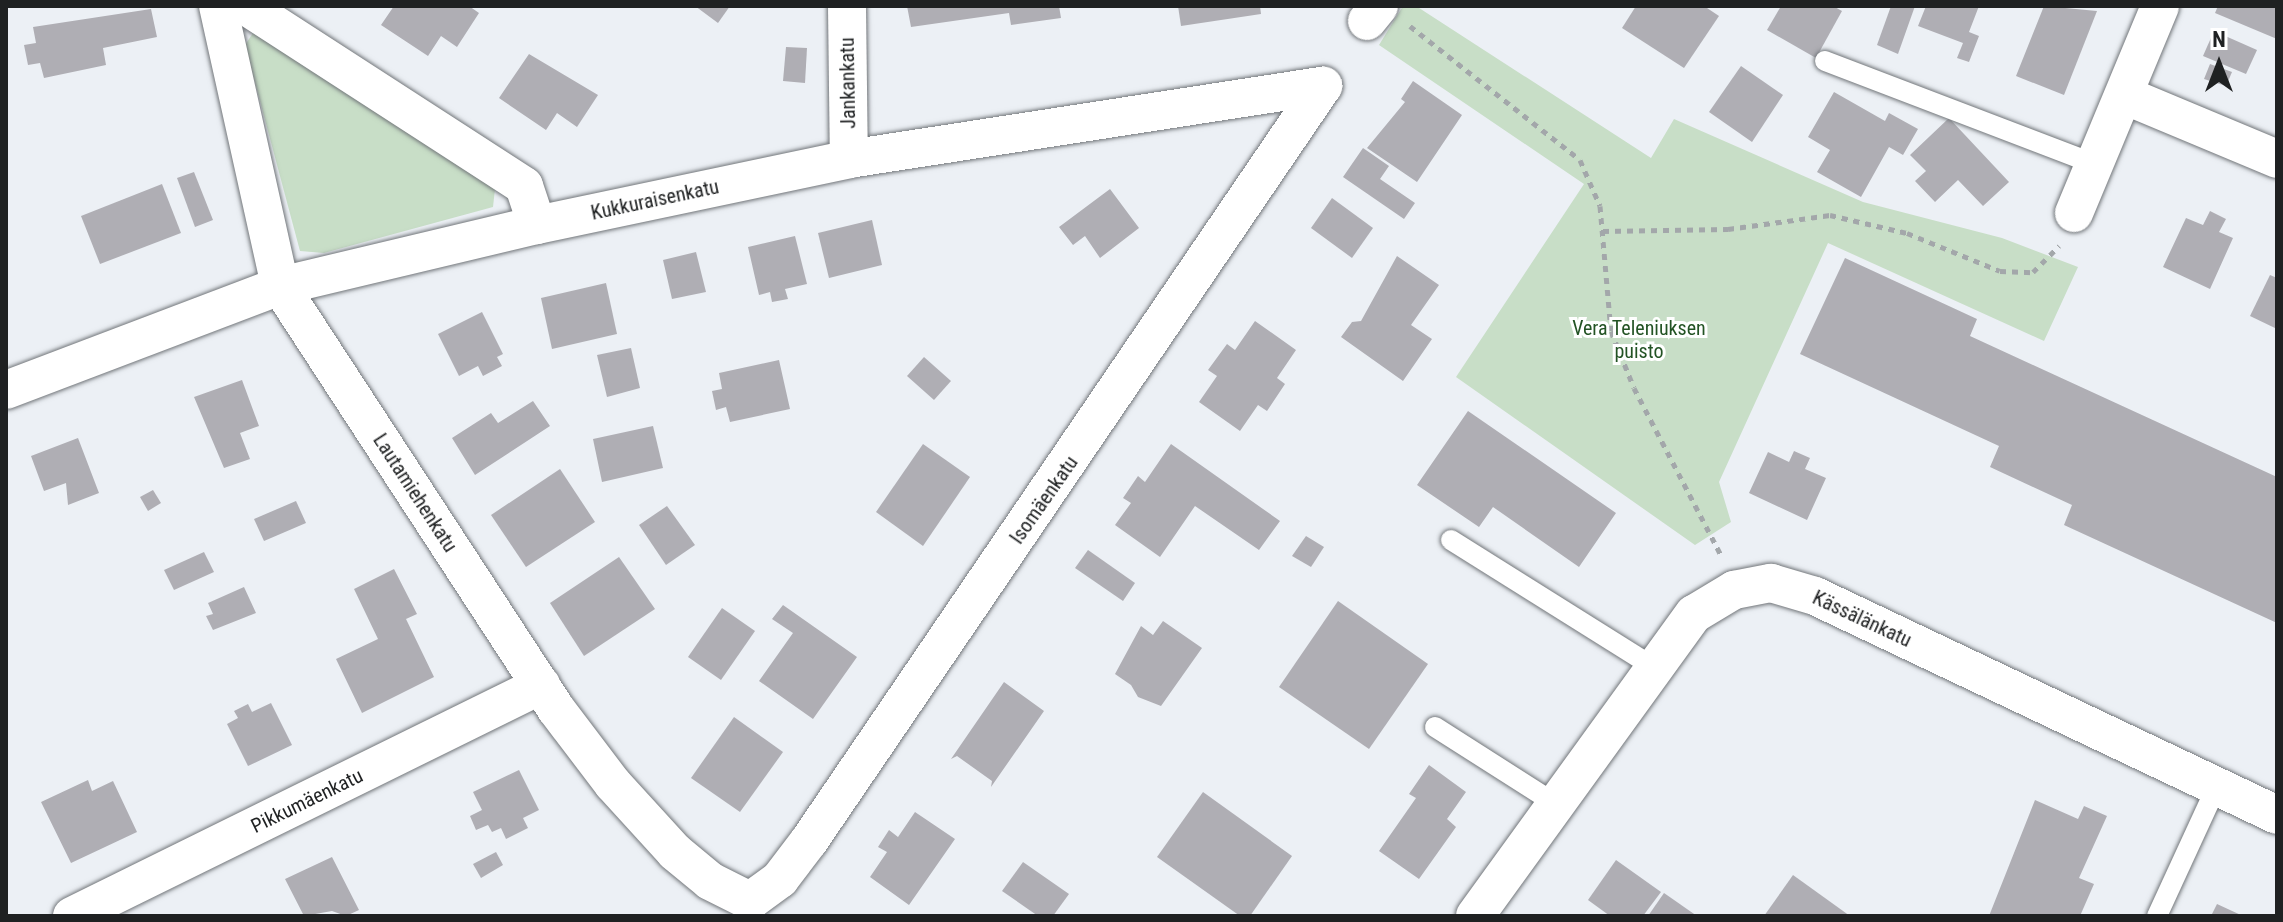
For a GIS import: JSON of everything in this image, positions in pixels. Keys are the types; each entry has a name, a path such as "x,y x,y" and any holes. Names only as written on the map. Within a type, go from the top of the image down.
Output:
{"street":[{"name":"Lautamiehenkatu","path":"218,6 280,286 541,685 613,784 675,852 710,881 750,901"},
{"path":"246,6 524,186 537,225"},
{"name":"Jankankatu","path":"847,6 849,159"},
{"path":"2074,213 2160,6"},
{"name":"Kukkuraisenkatu","path":"6,390 280,286 537,225 849,159 1323,86"},
{"name":"Isomäenkatu","path":"750,901 780,879 809,841 1323,86"},
{"path":"2124,95 2277,159"},
{"name":"Kässälänkatu","path":"1475,916 1694,614 1734,590 1771,583 1815,596 2277,815"},
{"name":"Pikkumäenkatu","path":"72,916 541,685"}],"lane":[{"path":"1825,61 2095,164"},
{"path":"1451,540 1655,668"},
{"path":"1435,727 1556,804"},
{"path":"2157,916 2216,788"}],"path":[{"path":"1381,14 1580,160 1600,206 1611,331 1734,590"},
{"path":"1603,231 1728,229 1830,215 1907,233 2000,271 2033,272 2058,249 2074,213"}],"green space":[{"name":"Vera Teleniuksen puisto","path":"1403,6 1416,6 1651,158 1674,119 1863,202 2002,238 2078,267 2044,341 1828,243 1719,482 1731,522 1695,545 1456,377 1584,184 1379,45"},
{"path":"255,30 495,189 493,207 324,253 300,251 245,45"}],"building":[{"path":"394,6 469,6 479,13 457,47 441,36 428,56 381,25"},
{"path":"695,6 730,6 718,23"},
{"path":"907,6 1059,6 1061,18 1011,25 1009,13 911,27"},
{"path":"1178,6 1260,6 1261,14 1181,26"},
{"path":"1636,6 1704,6 1719,16 1684,68 1622,28"},
{"path":"1781,6 1833,6 1842,11 1816,58 1767,30"},
{"path":"1891,6 1915,6 1898,54 1877,45"},
{"path":"1926,6 1979,6 1969,32 1979,36 1969,62 1957,58 1963,43 1918,26"},
{"path":"2044,6 2097,11 2064,95 2016,76"},
{"path":"2218,6 2277,6 2277,39 2215,13"},
{"path":"151,9 157,37 103,48 106,65 44,78 40,63 28,65 24,45 36,43 33,27"},
{"path":"2214,31 2257,50 2246,74 2203,56"},
{"path":"786,47 807,48 805,83 783,81"},
{"path":"529,54 598,95 577,127 557,113 546,130 499,98"},
{"path":"2210,64 2232,72 2226,86 2204,79"},
{"path":"1741,66 1783,95 1752,142 1709,112"},
{"path":"1413,81 1462,115 1417,182 1367,148 1405,102 1401,99"},
{"path":"1834,92 1885,121 1889,113 1918,129 1903,155 1889,147 1861,197 1817,172 1830,150 1808,137"},
{"path":"1949,118 2009,182 1983,206 1958,180 1935,202 1915,181 1926,171 1910,155"},
{"path":"1363,148 1389,166 1380,179 1415,203 1404,219 1343,177"},
{"path":"194,172 213,220 195,227 177,178"},
{"path":"162,184 181,233 100,264 81,216"},
{"path":"1110,189 1139,228 1100,258 1085,236 1073,245 1059,227"},
{"path":"1332,198 1373,228 1352,258 1311,228"},
{"path":"2210,211 2226,219 2219,232 2233,238 2210,289 2163,267 2186,218 2203,225"},
{"path":"872,220 882,265 829,278 818,233"},
{"path":"795,236 807,284 785,289 788,299 772,302 770,292 759,295 748,247"},
{"path":"696,252 706,292 672,299 663,260"},
{"path":"1397,256 1439,285 1411,325 1432,339 1403,381 1341,337 1352,322 1361,321"},
{"path":"1845,258 1977,319 1970,336 2277,477 2277,623 2064,525 2072,505 1990,467 1999,446 1800,354"},
{"path":"2270,275 2277,278 2277,329 2250,316"},
{"path":"606,283 617,334 552,349 541,298"},
{"path":"482,312 503,354 497,357 502,366 483,376 478,366 459,376 438,334"},
{"path":"1255,321 1296,350 1277,378 1285,384 1267,411 1258,405 1240,431 1199,402 1217,376 1208,370 1227,344 1235,350"},
{"path":"631,348 640,388 607,397 597,355"},
{"path":"924,357 951,381 934,400 907,376"},
{"path":"779,360 790,409 730,422 726,407 716,410 712,391 722,389 719,373"},
{"path":"242,380 259,426 240,433 250,459 224,468 194,397"},
{"path":"533,401 550,426 475,475 452,438 491,413 498,423"},
{"path":"1468,411 1616,513 1579,567 1493,507 1479,527 1417,485"},
{"path":"653,426 663,468 602,482 593,439"},
{"path":"78,438 99,493 68,505 66,483 44,491 31,456"},
{"path":"923,444 970,477 923,546 876,512"},
{"path":"1171,444 1280,521 1259,550 1195,506 1160,557 1115,525 1131,503 1123,498 1138,476 1145,482"},
{"path":"1794,451 1810,458 1805,469 1826,478 1807,520 1749,493 1768,452 1789,462"},
{"path":"560,469 595,522 526,567 491,515"},
{"path":"153,490 161,503 148,511 140,497"},
{"path":"296,501 306,523 264,541 254,519"},
{"path":"667,506 695,545 666,565 639,525"},
{"path":"1306,536 1324,547 1311,567 1292,556"},
{"path":"1088,550 1135,583 1123,601 1075,568"},
{"path":"204,552 214,572 174,590 164,570"},
{"path":"619,557 655,609 584,656 550,603"},
{"path":"394,569 417,614 406,619 434,677 362,713 336,659 378,639 354,589"},
{"path":"244,587 256,613 213,630 206,616 213,614 208,603"},
{"path":"1338,601 1428,664 1369,749 1279,687"},
{"path":"783,605 857,657 813,719 759,681 793,633 772,619"},
{"path":"722,608 755,631 721,680 688,657"},
{"path":"1163,621 1202,648 1161,706 1138,697 1131,685 1115,674 1141,626 1153,635"},
{"path":"1004,682 1044,711 991,787 992,781 957,756 951,759"},
{"path":"271,703 292,745 248,766 227,724 238,718 234,711 248,704 252,712"},
{"path":"734,717 783,752 740,812 691,778"},
{"path":"1429,765 1466,792 1447,819 1456,827 1419,879 1379,851 1416,798 1409,794"},
{"path":"519,770 539,810 523,818 528,828 506,839 501,828 492,832 488,825 476,830 470,816 482,810 473,792"},
{"path":"88,780 92,791 113,781 137,832 71,863 41,802"},
{"path":"1203,792 1292,856 1250,916 1240,916 1157,857"},
{"path":"2035,800 2078,819 2084,806 2107,816 2079,878 2094,884 2080,916 1989,916"},
{"path":"915,812 955,839 909,905 870,877 887,852 878,847 889,830 898,837"},
{"path":"496,852 503,865 481,878 473,864"},
{"path":"332,857 359,910 346,916 332,911 304,916 285,879"},
{"path":"1616,860 1661,892 1643,916 1610,916 1588,900"},
{"path":"1023,862 1069,894 1053,916 1038,916 1002,891"},
{"path":"1793,875 1850,916 1764,916"},
{"path":"1664,893 1697,916 1648,916"},
{"path":"2217,904 2243,916 2211,916"}]}
